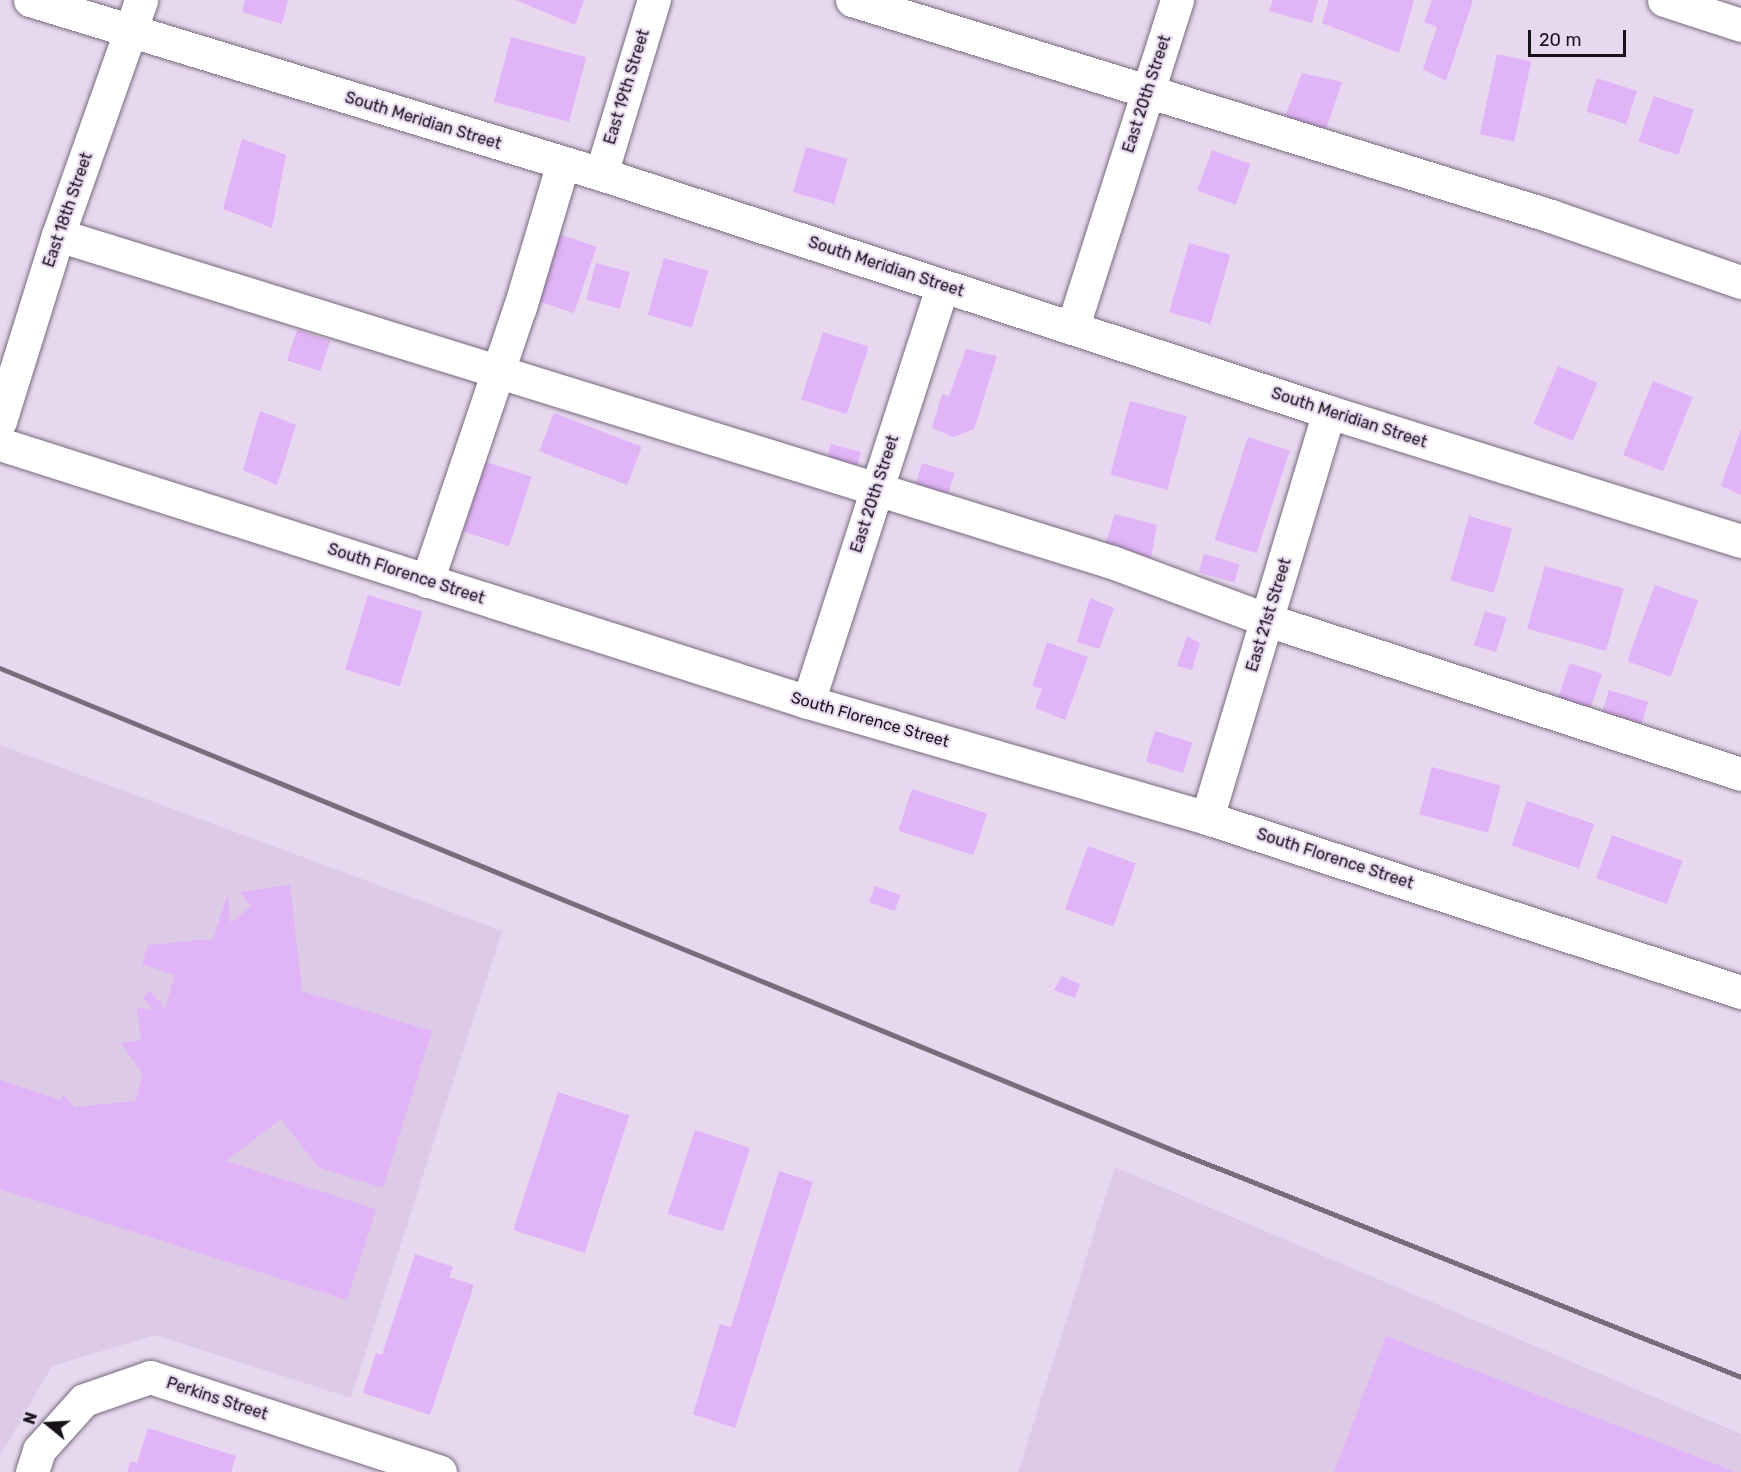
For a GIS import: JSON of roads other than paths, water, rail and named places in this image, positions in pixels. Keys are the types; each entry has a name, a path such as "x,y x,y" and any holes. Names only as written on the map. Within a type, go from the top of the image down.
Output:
{"street":[{"name":"South Meridian Street","path":"30,0 130,33 601,174 942,286 1073,326 1329,412 1741,541"},
{"name":"East 18th Street","path":"2,410 58,235 141,0"},
{"name":"East 19th Street","path":"601,174 654,0"},
{"path":"852,0 1551,216 1741,282"},
{"name":"East 20th Street","path":"1073,326 1177,0"},
{"path":"1664,0 1741,25"},
{"path":"427,580 499,369 563,163"},
{"path":"58,235 415,348 499,369 876,491 1112,562 1267,620 1741,774"},
{"name":"East 20th Street","path":"808,702 942,286"},
{"name":"East 21st Street","path":"1207,818 1329,412"},
{"name":"South Florence Street","path":"0,444 808,702 1207,818 1741,992"},
{"name":"Perkins Street","path":"32,1472 39,1450 84,1400 150,1377 219,1397 333,1439 440,1472"}],"railway":[{"path":"0,668 1178,1152 1741,1377"}]}
